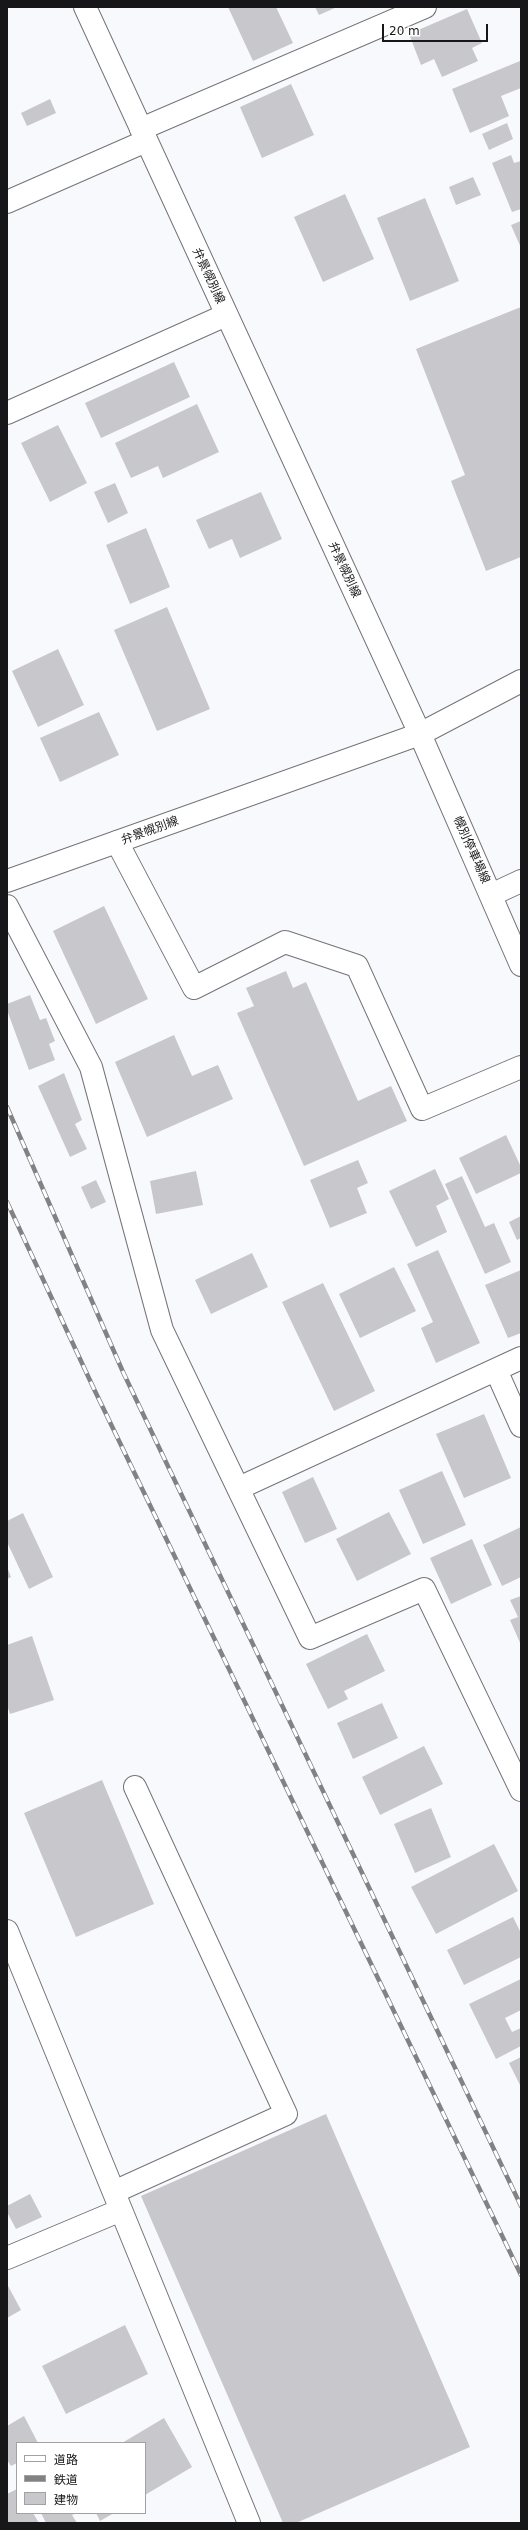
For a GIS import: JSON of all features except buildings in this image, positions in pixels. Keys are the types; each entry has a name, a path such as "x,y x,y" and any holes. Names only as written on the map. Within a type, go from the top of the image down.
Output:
{"street":[{"name":"弁景幌別線","path":"7,881 420,734 85,7"},
{"path":"7,202 143,135 425,7"},
{"path":"7,413 226,315"},
{"path":"420,734 521,681"},
{"name":"幌別停車場線","path":"420,734 521,965"},
{"path":"117,842 194,988 285,942 357,966 422,1109 521,1067"},
{"path":"491,895 521,881"},
{"path":"7,906 91,1067 162,1330 310,1638 424,1589 521,1790"},
{"path":"239,1488 521,1358"},
{"path":"496,1370 521,1426"},
{"path":"7,2258 286,2114 135,1787"},
{"path":"7,1931 249,2523"}],"railway":[{"path":"7,1107 123,1372 521,2206"},
{"path":"7,1202 94,1389 521,2275"}]}
